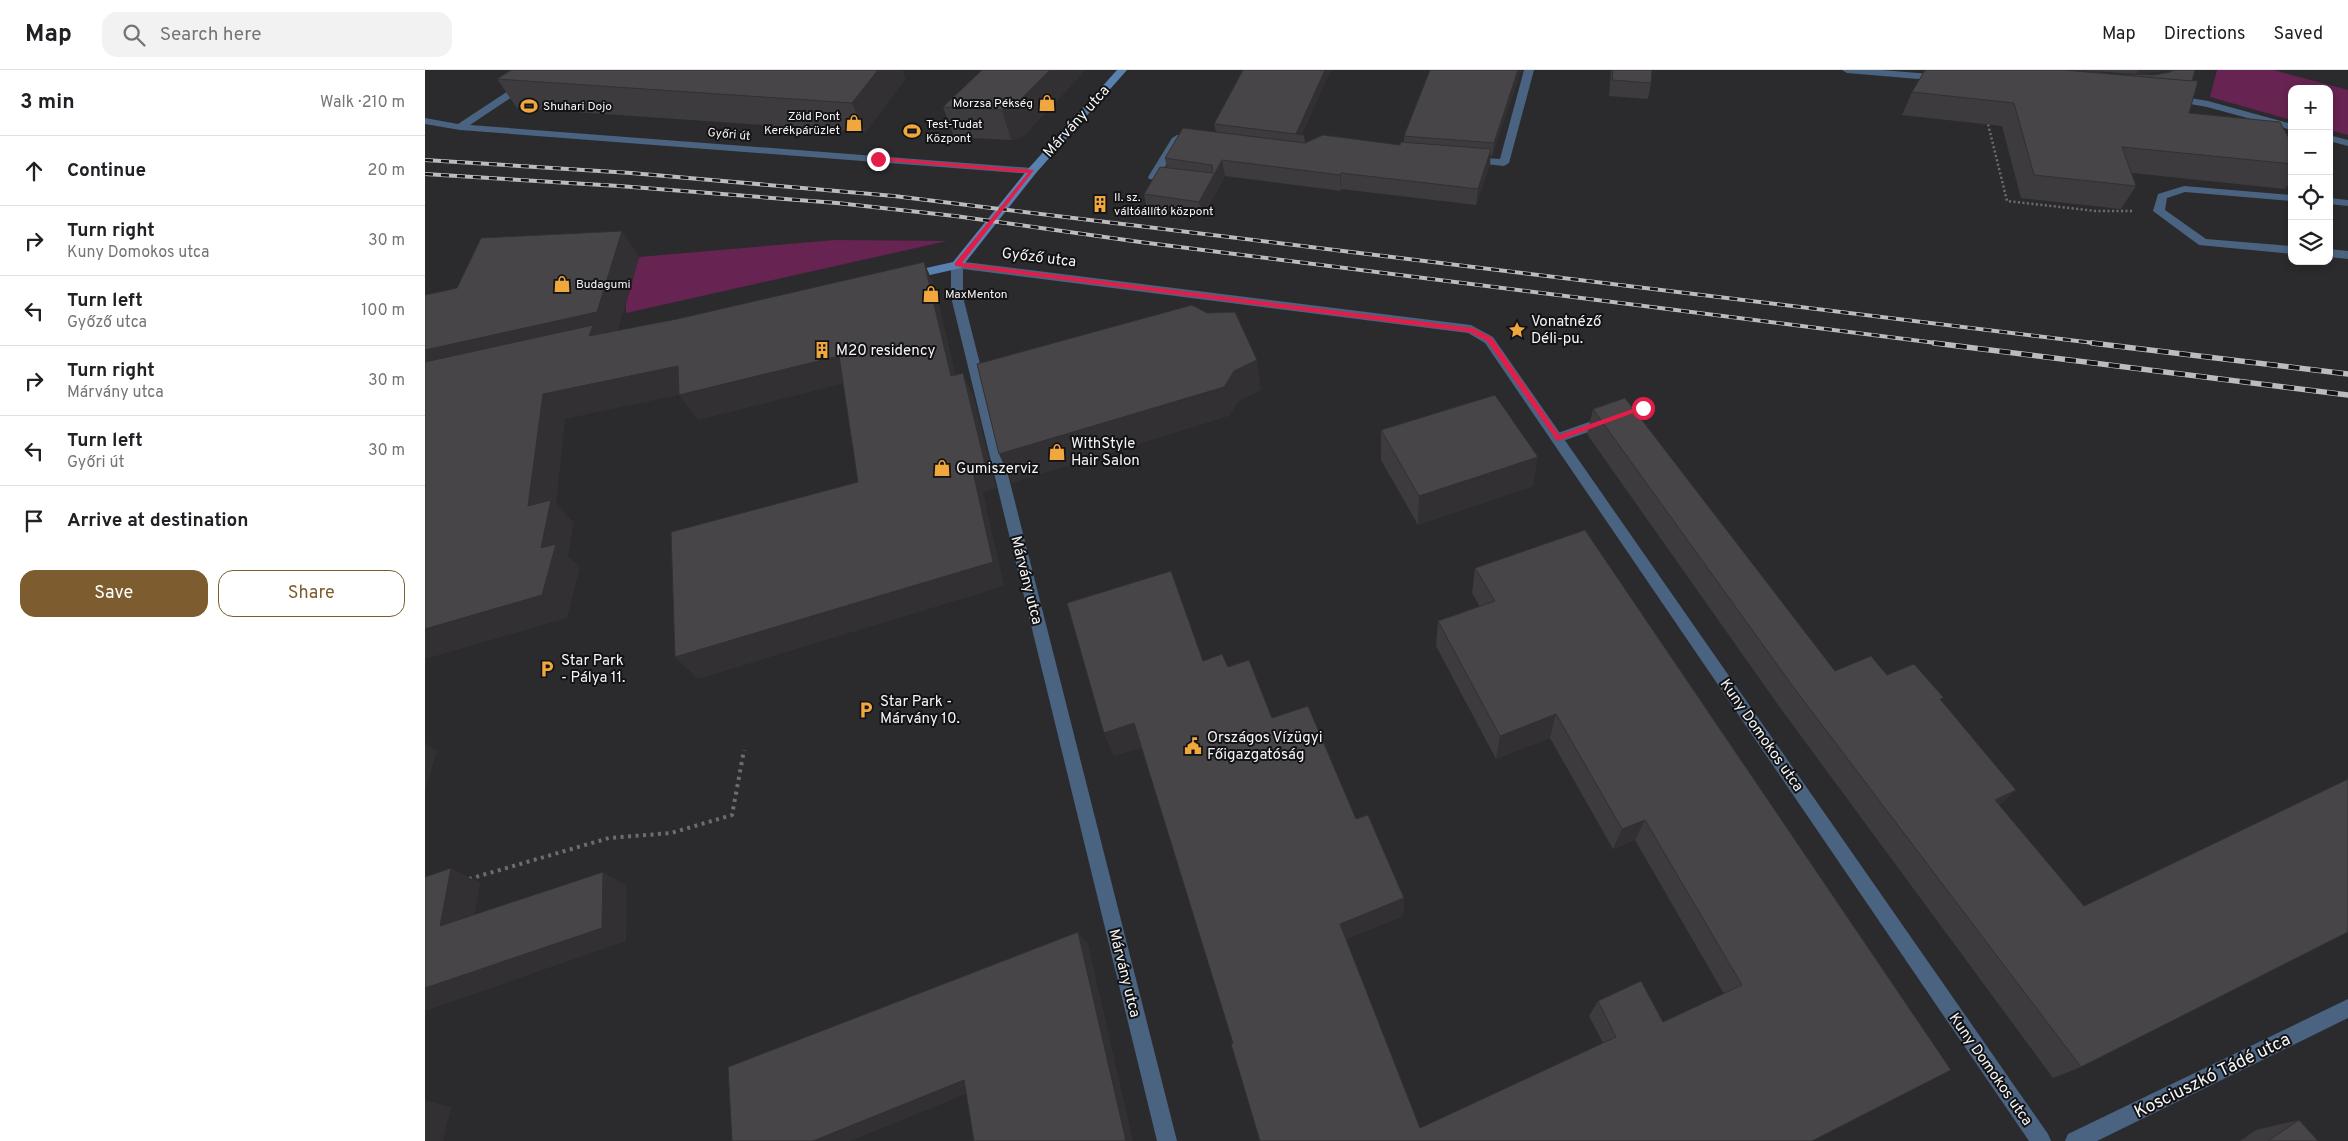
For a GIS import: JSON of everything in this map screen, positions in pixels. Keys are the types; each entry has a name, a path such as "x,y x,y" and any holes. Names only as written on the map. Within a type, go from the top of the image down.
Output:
{"street":[{"path":"461,127 547,70"},
{"name":"Márvány utca","path":"1122,70 1011,196 957,265 957,297 1167,1141"},
{"path":"1456,158 1504,163 1529,70"},
{"path":"1847,70 1949,78"},
{"path":"2161,96 2208,104 2288,126"},
{"name":"Győri út","path":"425,122 461,127 1032,172"},
{"path":"1182,181 1153,177 1177,138 1207,141"},
{"path":"2333,139 2348,143"},
{"path":"2288,198 2184,189 2162,196 2159,211 2203,242 2288,250"},
{"path":"2333,201 2348,203"},
{"path":"2333,254 2348,255"},
{"name":"Győző utca","path":"899,278 957,265 1393,319 1471,330 1479,333"},
{"name":"Kuny Domokos utca","path":"1479,333 1489,340 2041,1141"},
{"path":"1557,438 1643,408"},
{"name":"Kosciuszkó Tádé utca","path":"2075,1141 2348,1008"}],"path":[{"path":"1986,118 2007,201 2095,211 2159,211"},
{"path":"462,881 609,838 671,833 732,815 744,750"}],"shaded area":[{"path":"2217,70 2273,70 2329,85 2288,85 2288,119 2210,97"},
{"path":"2333,86 2348,90 2348,135 2333,131"},
{"path":"835,240 947,241 626,313 626,304 639,257"}],"building":[{"path":"511,70 878,70 852,103 497,79"},
{"path":"982,70 1050,70 1011,107 1002,110 943,107"},
{"path":"1243,70 1325,70 1296,134 1304,135 1214,124"},
{"path":"1430,70 1518,70 1494,143 1404,136"},
{"path":"1613,70 1652,70 1651,83 1612,80"},
{"path":"1925,70 2066,70 2198,81 2189,113 2280,122 2288,137 2288,164 2122,147 2136,186 2034,175 2014,103 1912,92"},
{"path":"2066,70 2154,75 2174,70 2195,70 2192,81"},
{"path":"1183,128 1305,143 1323,135 1400,145 1401,142 1491,149 1478,189 1341,173 1340,175 1222,160 1199,202 1144,194 1160,167 1213,173 1212,165 1165,158"},
{"path":"622,231 597,312 425,350 425,295 457,288 481,238"},
{"path":"924,262 951,376 963,373 985,464 972,467 993,562 675,657 671,532 858,482 839,356 679,395 678,366 543,394 528,506 551,500 541,548 556,544 542,595 425,629 425,362 593,325 589,336 677,319"},
{"path":"1192,305 1207,313 1235,312 1257,360 1234,371 1224,387 999,454 977,364"},
{"path":"1495,395 1538,457 1419,496 1381,430"},
{"path":"1625,398 1835,671 1871,656 1887,675 1914,664 1944,698 1940,699 2016,790 1995,800 2084,906 2348,779 2348,932 2081,1067 1794,688 1593,409"},
{"path":"1585,530 1951,1070 1812,1141 1260,1141 1231,1044 1233,1043 1134,723 1104,733 1067,603 1171,571 1203,661 1222,654 1228,667 1249,660 1272,718 1308,706 1356,819 1368,815 1404,898 1340,924 1420,1128 1616,1037 1598,1001 1641,981 1663,1022 1742,985 1645,820 1622,829 1556,714 1500,736 1438,621 1495,601 1475,568"},
{"path":"451,868 440,926 603,872 602,928 425,988 425,877"},
{"path":"1078,932 1126,1141 974,1141 964,1080 813,1141 732,1141 728,1067"},
{"path":"2299,1120 2318,1141 2268,1141"}],"railway":[{"path":"425,160 631,173 894,196 2102,344"},
{"path":"425,174 619,186 837,203 955,216 1140,242 1944,344"},
{"path":"1934,343 2348,395"},
{"path":"2092,343 2348,374"}],"place":[{"name":"Morzsa Pékség","path":"1047,103"},
{"name":"Shuhari Dojo","path":"529,106"},
{"name":"Zöld Pont Kerékpárüzlet","path":"854,123"},
{"name":"Test-Tudat Központ","path":"912,131"},
{"name":"II. sz. váltóállító központ","path":"1100,204"},
{"name":"Budagumi","path":"562,284"},
{"name":"MaxMenton","path":"931,294"},
{"name":"Vonatnéző Déli-pu.","path":"1517,330"},
{"name":"M20 residency","path":"822,350"},
{"name":"WithStyle Hair Salon","path":"1057,452"},
{"name":"Gumiszerviz","path":"942,468"},
{"name":"Star Park - Pálya 11.","path":"547,669"},
{"name":"Star Park - Márvány 10.","path":"866,710"},
{"name":"Országos Vízügyi Főigazgatóság","path":"1193,746"}],"route":[{"path":"878,159 1032,172 957,265 994,268 1471,330 1489,340 1557,438 1643,408"}]}
